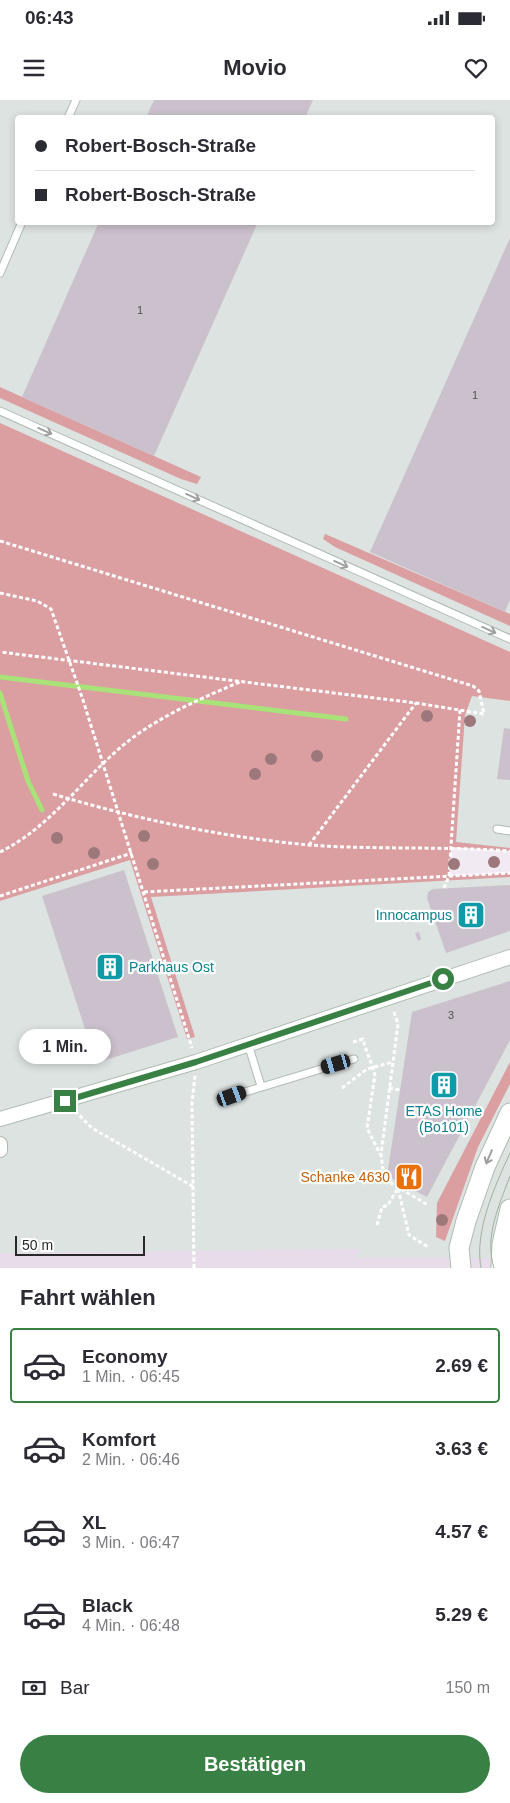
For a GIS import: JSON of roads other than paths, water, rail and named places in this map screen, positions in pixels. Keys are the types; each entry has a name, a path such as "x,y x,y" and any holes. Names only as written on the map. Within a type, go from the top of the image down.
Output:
{"street":[{"path":"0,1119 196,1062 510,957"},
{"path":"461,1268 459,1248 466,1221 485,1167 510,1113"},
{"path":"0,1144 0,1150"},
{"path":"501,1268 502,1244 510,1208"}],"lane":[{"path":"69,115 76,100"},
{"path":"0,273 21,225"},
{"path":"0,411 510,639"},
{"path":"497,829 510,831"},
{"path":"248,1044 261,1086"},
{"path":"232,1096 354,1059"}],"waterway":[{"path":"0,677 346,719"},
{"path":"0,693 28,781 42,810"}],"tram line":[{"path":"481,1268 480,1239 483,1224 492,1194 510,1153"},
{"path":"494,1268 491,1256 494,1221 510,1176"}],"place":[{"name":"Innocampus","path":"471,915"},
{"name":"Parkhaus Ost","path":"110,967"},
{"name":"ETAS Home (Bo101)","path":"444,1085"},
{"name":"Schanke 4630","path":"409,1177"}]}
